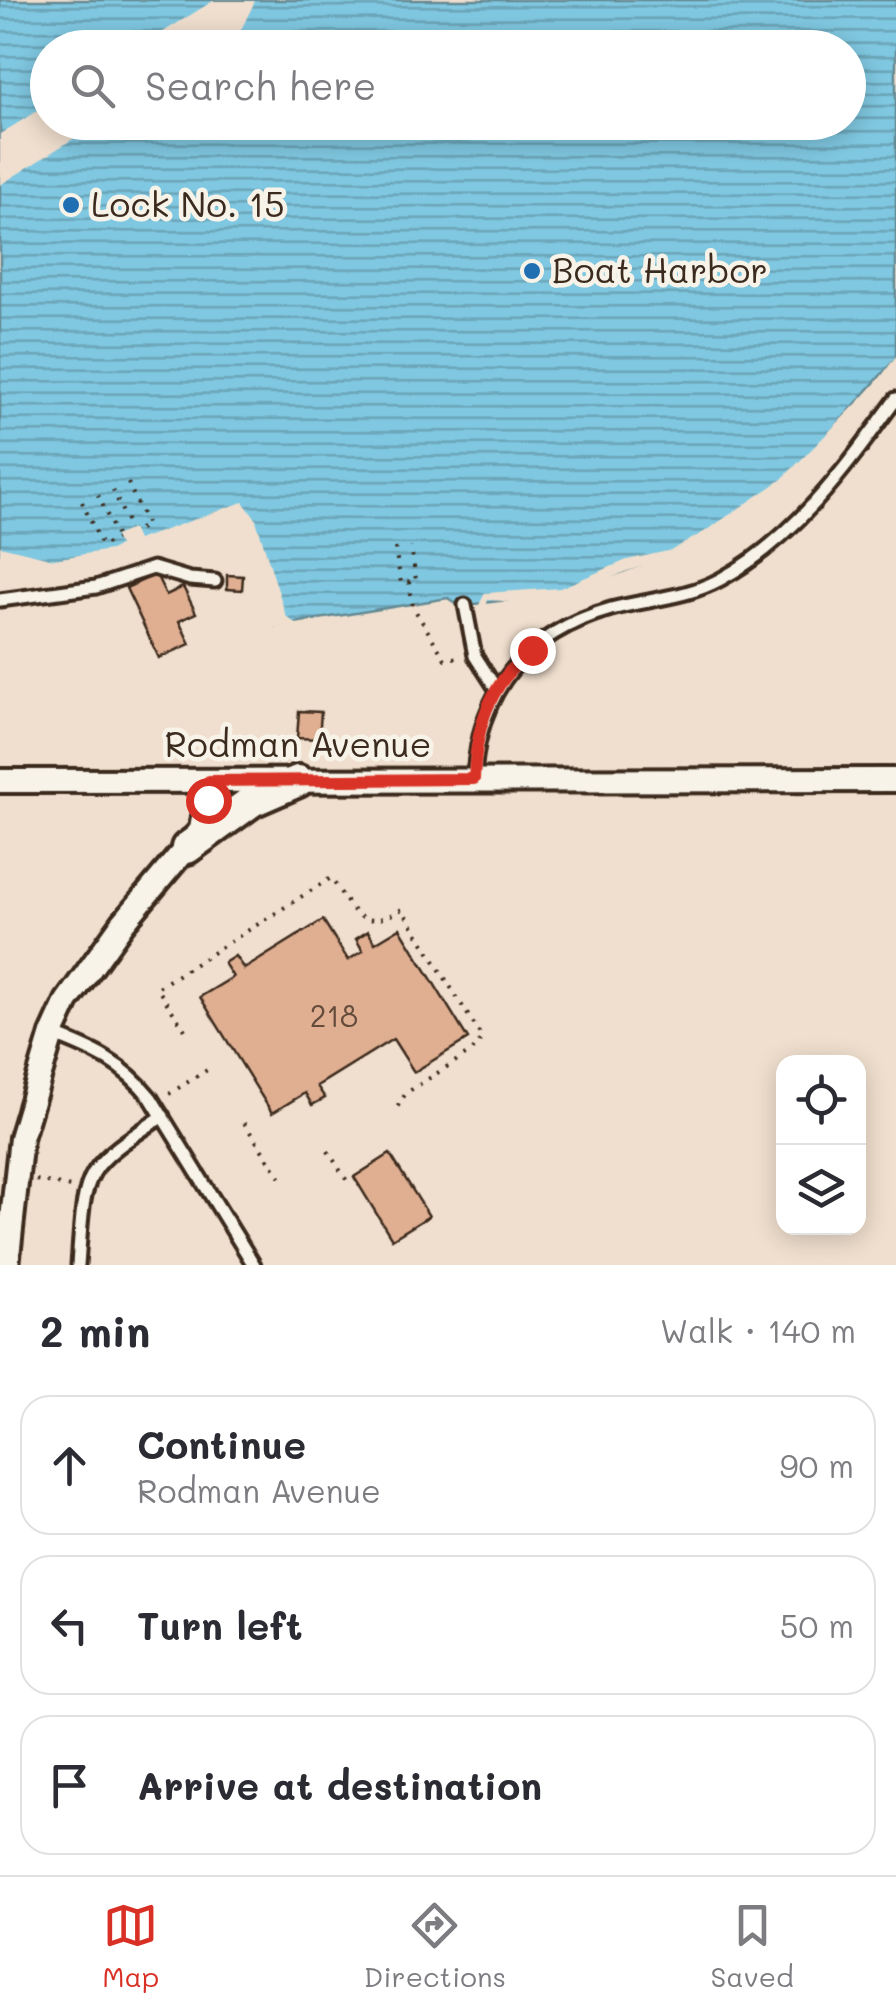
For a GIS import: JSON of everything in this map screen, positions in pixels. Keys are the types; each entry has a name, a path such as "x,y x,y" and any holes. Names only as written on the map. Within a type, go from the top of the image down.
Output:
{"street":[{"name":"Rodman Avenue","path":"0,781 896,780"},
{"path":"7,1265 21,1138 52,1034 68,1000 112,938 206,820 209,781"},
{"path":"187,848 252,801 298,781"}],"lane":[{"path":"474,779 481,719 496,690 522,658 580,620 682,594 736,569 808,510 847,466 896,399"},
{"path":"0,600 96,588 153,568 190,579 215,580"},
{"path":"465,604 474,656 496,690"},
{"path":"52,1034 110,1056 132,1074 254,1265"},
{"path":"78,1265 88,1178 106,1154 162,1116"}],"path":[{"path":"112,490 132,530 147,525 128,483"},
{"path":"82,502 102,546 116,537 98,496"},
{"path":"396,548 401,583 416,580 410,547"},
{"path":"409,582 413,607 445,659 474,656"},
{"path":"184,1030 157,988 331,878 360,918 385,919 402,909 481,1036 478,1047 406,1093 396,1109"},
{"path":"177,1109 168,1095 206,1070"},
{"path":"244,1122 282,1180"},
{"path":"328,1151 347,1181"},
{"path":"33,1180 86,1190"}],"water":[{"path":"0,0 896,0 896,358 781,488 696,544 570,592 459,606 448,598 275,626 247,518 218,512 116,554 55,563 0,553"}],"pier":[{"path":"213,1 255,1 241,30 166,30"},
{"path":"30,115 30,140 71,140 0,185 0,134"},
{"path":"896,356 896,366 880,387 786,489 699,548 624,572 579,593 519,602 488,600 486,606 478,607 485,593 560,588 627,560 672,550 704,532 781,480 876,384"},
{"path":"243,502 255,517 286,616 297,625 271,628 243,522 218,517 117,558 56,568 0,558 0,546 54,559 110,550 119,546 115,536 132,529 137,540"}],"building":[{"path":"156,574 166,595 183,587 196,613 179,621 190,644 159,658 126,588"},
{"path":"227,575 243,576 242,590 227,589"},
{"path":"299,711 321,712 319,739 297,738"},
{"path":"323,920 348,960 363,951 356,939 368,931 375,943 400,928 468,1039 414,1072 393,1039 317,1086 325,1098 312,1105 305,1093 272,1113 200,997 233,977 224,963 235,956 244,969"},
{"path":"390,1154 429,1216 392,1239 354,1177"}],"place":[{"name":"Lock No. 15","path":"71,205"},
{"name":"Boat Harbor","path":"532,271"}],"route":[{"path":"208,800 209,781 474,779 476,738 488,702 514,665 532,650"}]}
